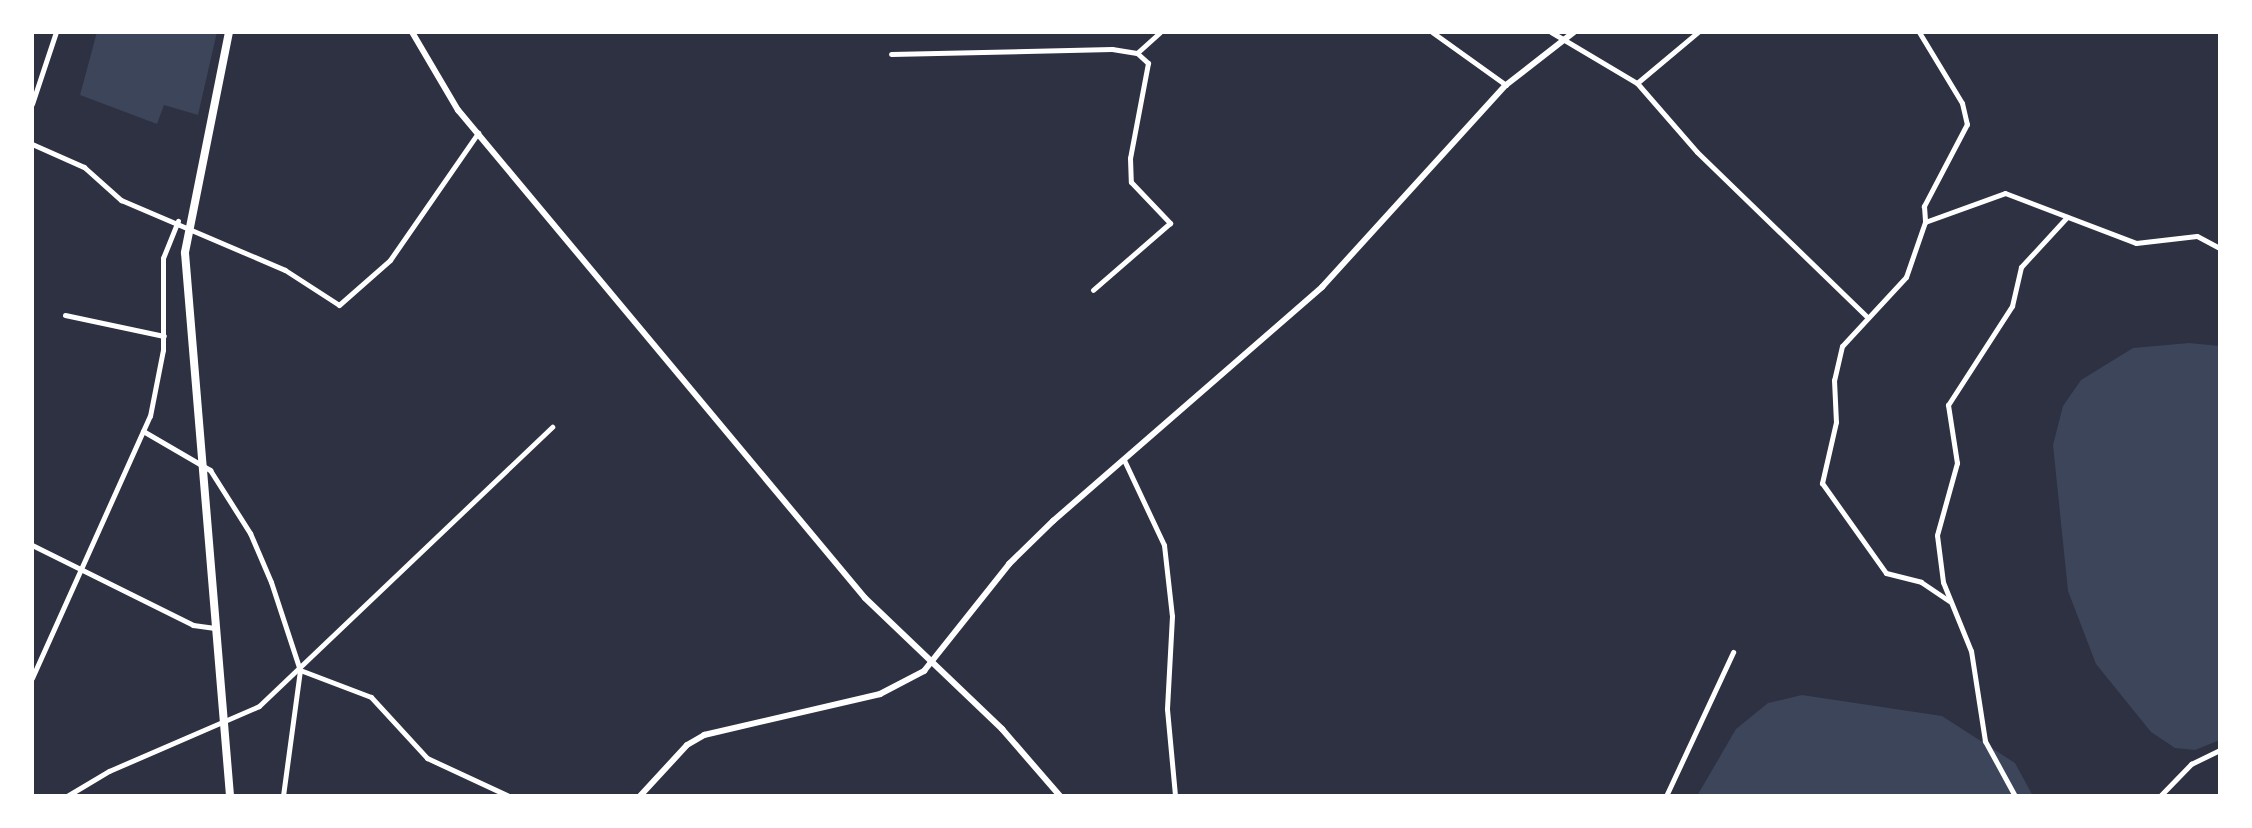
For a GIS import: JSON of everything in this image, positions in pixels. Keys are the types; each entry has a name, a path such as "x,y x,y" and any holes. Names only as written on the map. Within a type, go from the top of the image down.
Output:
{"main road":[{"path":"229,32 182,223 230,796"}],"street":[{"path":"32,104 56,32"},
{"path":"412,32 478,133 865,598 1002,729 1060,796"},
{"path":"891,54 1137,53 1160,32"},
{"path":"1432,32 1506,85"},
{"path":"1551,32 1563,42 1637,83 1697,152 1867,317"},
{"path":"640,796 687,745 704,735 880,694 909,682 932,663 1009,564 1322,287 1506,85 1574,32"},
{"path":"1637,83 1698,32"},
{"path":"1919,32 1967,118 1924,206 1925,222 1906,277 1842,346 1834,380 1836,422 1822,483 1886,573 1921,582 1949,601"},
{"path":"1093,290 1170,223 1131,182 1130,158 1148,63 1137,53"},
{"path":"32,144 84,167 121,200 182,223 285,270 339,305 390,260 478,133"},
{"path":"1925,222 1982,197 2005,193 2136,243 2197,236 2220,248"},
{"path":"2015,796 1985,741 1971,651 1949,601 1937,535 1956,477 1949,400 2012,306 2021,267 2067,217"},
{"path":"32,678 143,431 164,336 163,258 182,223"},
{"path":"65,315 164,336"},
{"path":"67,796 109,771 224,725 259,706 552,427"},
{"path":"143,431 201,461 250,533 300,670 283,796"},
{"path":"1124,460 1164,545 1172,616 1167,709 1175,796"},
{"path":"32,545 193,625 215,628"},
{"path":"1666,796 1733,652"},
{"path":"300,670 371,697 427,758 509,796"},
{"path":"2160,796 2191,764 2220,750"}],"shaded area":[{"path":"97,32 217,32 198,115 164,105 157,124 80,95"},
{"path":"2189,343 2220,346 2220,740 2195,750 2175,748 2151,732 2096,664 2068,591 2053,445 2063,406 2081,380 2133,348"},
{"path":"1802,695 1942,716 2015,763 2033,796 1697,796 1736,729 1768,703"}]}
